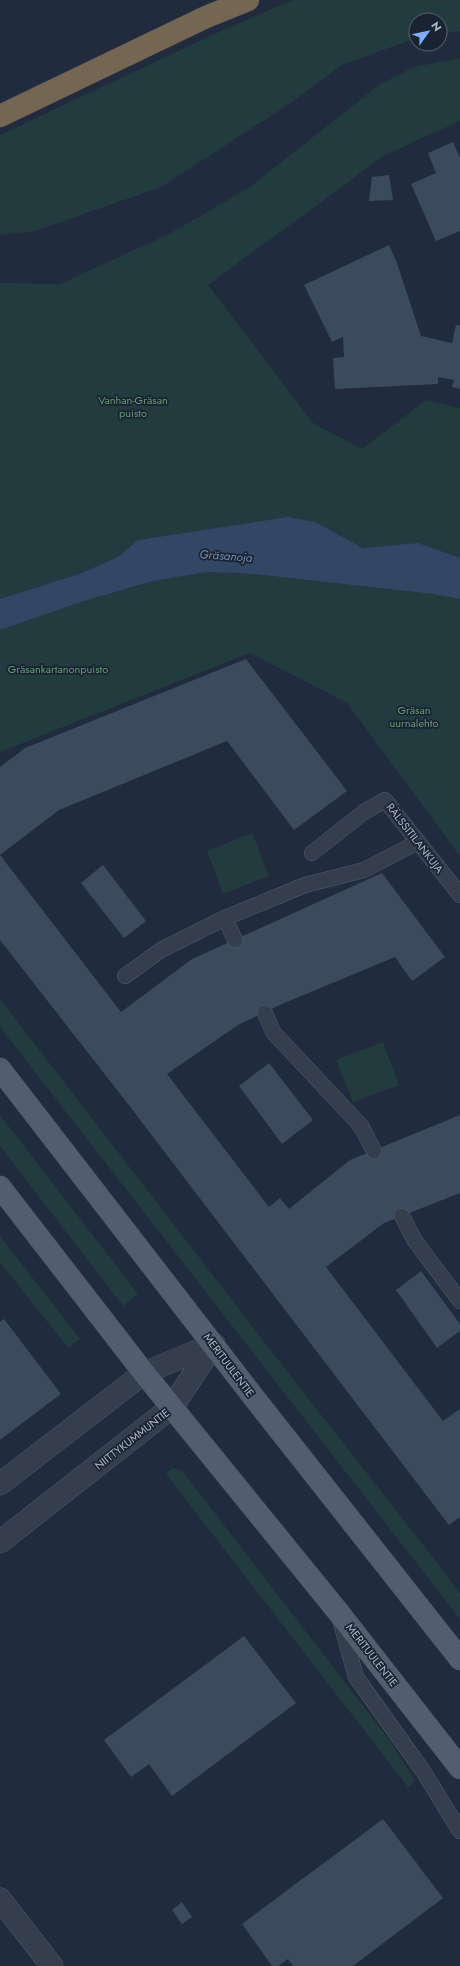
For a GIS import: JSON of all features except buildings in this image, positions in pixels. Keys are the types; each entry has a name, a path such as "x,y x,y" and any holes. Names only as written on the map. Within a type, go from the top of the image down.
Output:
{"highway":[{"path":"0,116 206,17 248,0"}],"main road":[{"name":"MERITUULENTIE","path":"0,1069 255,1399 460,1659"},
{"name":"MERITUULENTIE","path":"0,1187 144,1373 339,1613 460,1768"}],"street":[{"path":"0,1484 144,1373 214,1344"},
{"name":"NIITTYKUMMUNTIE","path":"0,1542 172,1407 214,1344"},
{"path":"0,1899 52,1966"}],"lane":[{"name":"RÄLSSITILANKUJA","path":"312,853 364,812 385,800 460,896"},
{"path":"125,976 160,950 225,918 305,885 364,870 418,842"},
{"path":"225,918 235,940"},
{"path":"265,1013 273,1032 361,1126 374,1151"},
{"path":"402,1216 415,1241 460,1302"},
{"path":"339,1613 356,1677 423,1771 460,1831"}],"green space":[{"path":"292,0 460,0 460,31 448,33 448,12 408,12 408,41 342,65 289,104 161,187 35,231 0,235 0,135 210,36"},
{"name":"Vanhan-Gräsan puisto","path":"460,58 460,121 385,155 208,285 313,423 362,449 426,400 460,408 460,558 389,546 363,548 315,522 229,527 138,540 118,557 79,574 0,599 0,283 60,284 169,234 250,187 379,85 414,67"},
{"name":"Gräsankartanonpuisto","path":"207,572 254,574 433,594 460,599 460,856 347,703 250,653 0,752 0,630 81,602 153,581"},
{"path":"252,833 269,876 223,894 207,851"},
{"path":"0,999 272,1352 438,1564 460,1594 460,1619 0,1027"},
{"path":"383,1042 399,1085 353,1102 336,1060"},
{"path":"0,1115 138,1294 123,1306 0,1146"},
{"path":"0,1236 80,1339 68,1348 0,1262"},
{"path":"173,1468 184,1473 390,1741 415,1781 408,1787 166,1474"}],"water":[{"name":"Gräsanoja","path":"288,517 315,522 363,548 418,543 460,558 460,599 433,594 254,574 207,572 153,581 81,602 0,630 0,599 79,574 118,557 138,540"}],"park label":[{"name":"Gräsan uurnalehto","path":"414,716"}]}
